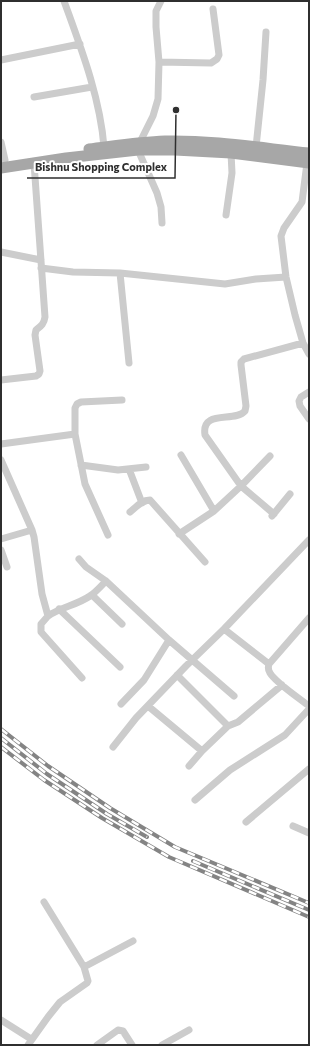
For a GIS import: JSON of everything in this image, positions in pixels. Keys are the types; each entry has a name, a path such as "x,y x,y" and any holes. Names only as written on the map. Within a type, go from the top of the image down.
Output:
{"main road":[{"path":"2,163 104,147 201,142 256,148 308,160"},
{"path":"2,163 34,163 139,146 308,160"}],"street":[{"path":"64,1 80,44 100,115 104,147"},
{"path":"161,1 156,11 159,62 158,99 153,116 139,146 157,193 161,207 162,223"},
{"path":"159,62 211,64 218,59 219,55 213,9"},
{"path":"256,148 266,32"},
{"path":"1,60 80,44"},
{"path":"34,97 92,87"},
{"path":"1,142 2,163"},
{"path":"226,216 232,173 231,153"},
{"path":"308,160 302,202 284,228 282,236 286,277 303,343 309,354"},
{"path":"1,380 36,376 40,371 35,335 36,330 43,325 45,317 34,163"},
{"path":"1,252 73,272 120,273 225,284 256,279 286,277"},
{"path":"120,273 129,363"},
{"path":"290,494 273,515 241,486 205,434 204,429 206,424 215,418 240,415 245,411 246,406 240,365 244,359 303,343"},
{"path":"309,392 301,397 299,402 309,420"},
{"path":"108,535 85,484 80,465 75,434 75,408 77,404 81,402 122,400"},
{"path":"1,444 75,434"},
{"path":"181,455 214,511"},
{"path":"179,534 214,511 270,456"},
{"path":"1,460 32,530 42,594 48,616"},
{"path":"80,465 106,469 146,467"},
{"path":"129,469 142,503"},
{"path":"130,512 142,503 150,500 205,562"},
{"path":"1,539 32,530"},
{"path":"113,747 136,718 309,540"},
{"path":"1,550 7,568"},
{"path":"79,559 90,570 106,581 169,640 234,696"},
{"path":"82,678 41,632 41,624 48,616 59,609 92,595 106,581"},
{"path":"92,595 122,624"},
{"path":"59,609 120,667"},
{"path":"195,800 230,770 285,735 309,707 270,674 268,668 269,664 309,618"},
{"path":"224,629 269,664"},
{"path":"121,704 144,680 169,640"},
{"path":"177,675 228,726"},
{"path":"189,766 228,726 238,722 282,685"},
{"path":"148,706 202,751"},
{"path":"246,822 309,769"},
{"path":"293,826 309,833"},
{"path":"1,1020 29,1042 60,1002 88,981 84,967 44,902"},
{"path":"84,967 133,941"},
{"path":"97,1045 118,1030 123,1031 132,1045"},
{"path":"162,1045 189,1030"}],"railway":[{"path":"1,729 48,766 110,808 175,847 309,903"},
{"path":"1,738 47,774 107,814 147,837"},
{"path":"1,747 44,780 102,818 169,857 309,917"},
{"path":"193,861 309,910"}],"place":[{"name":"Bishnu Shopping Complex","path":"176,110"}]}
